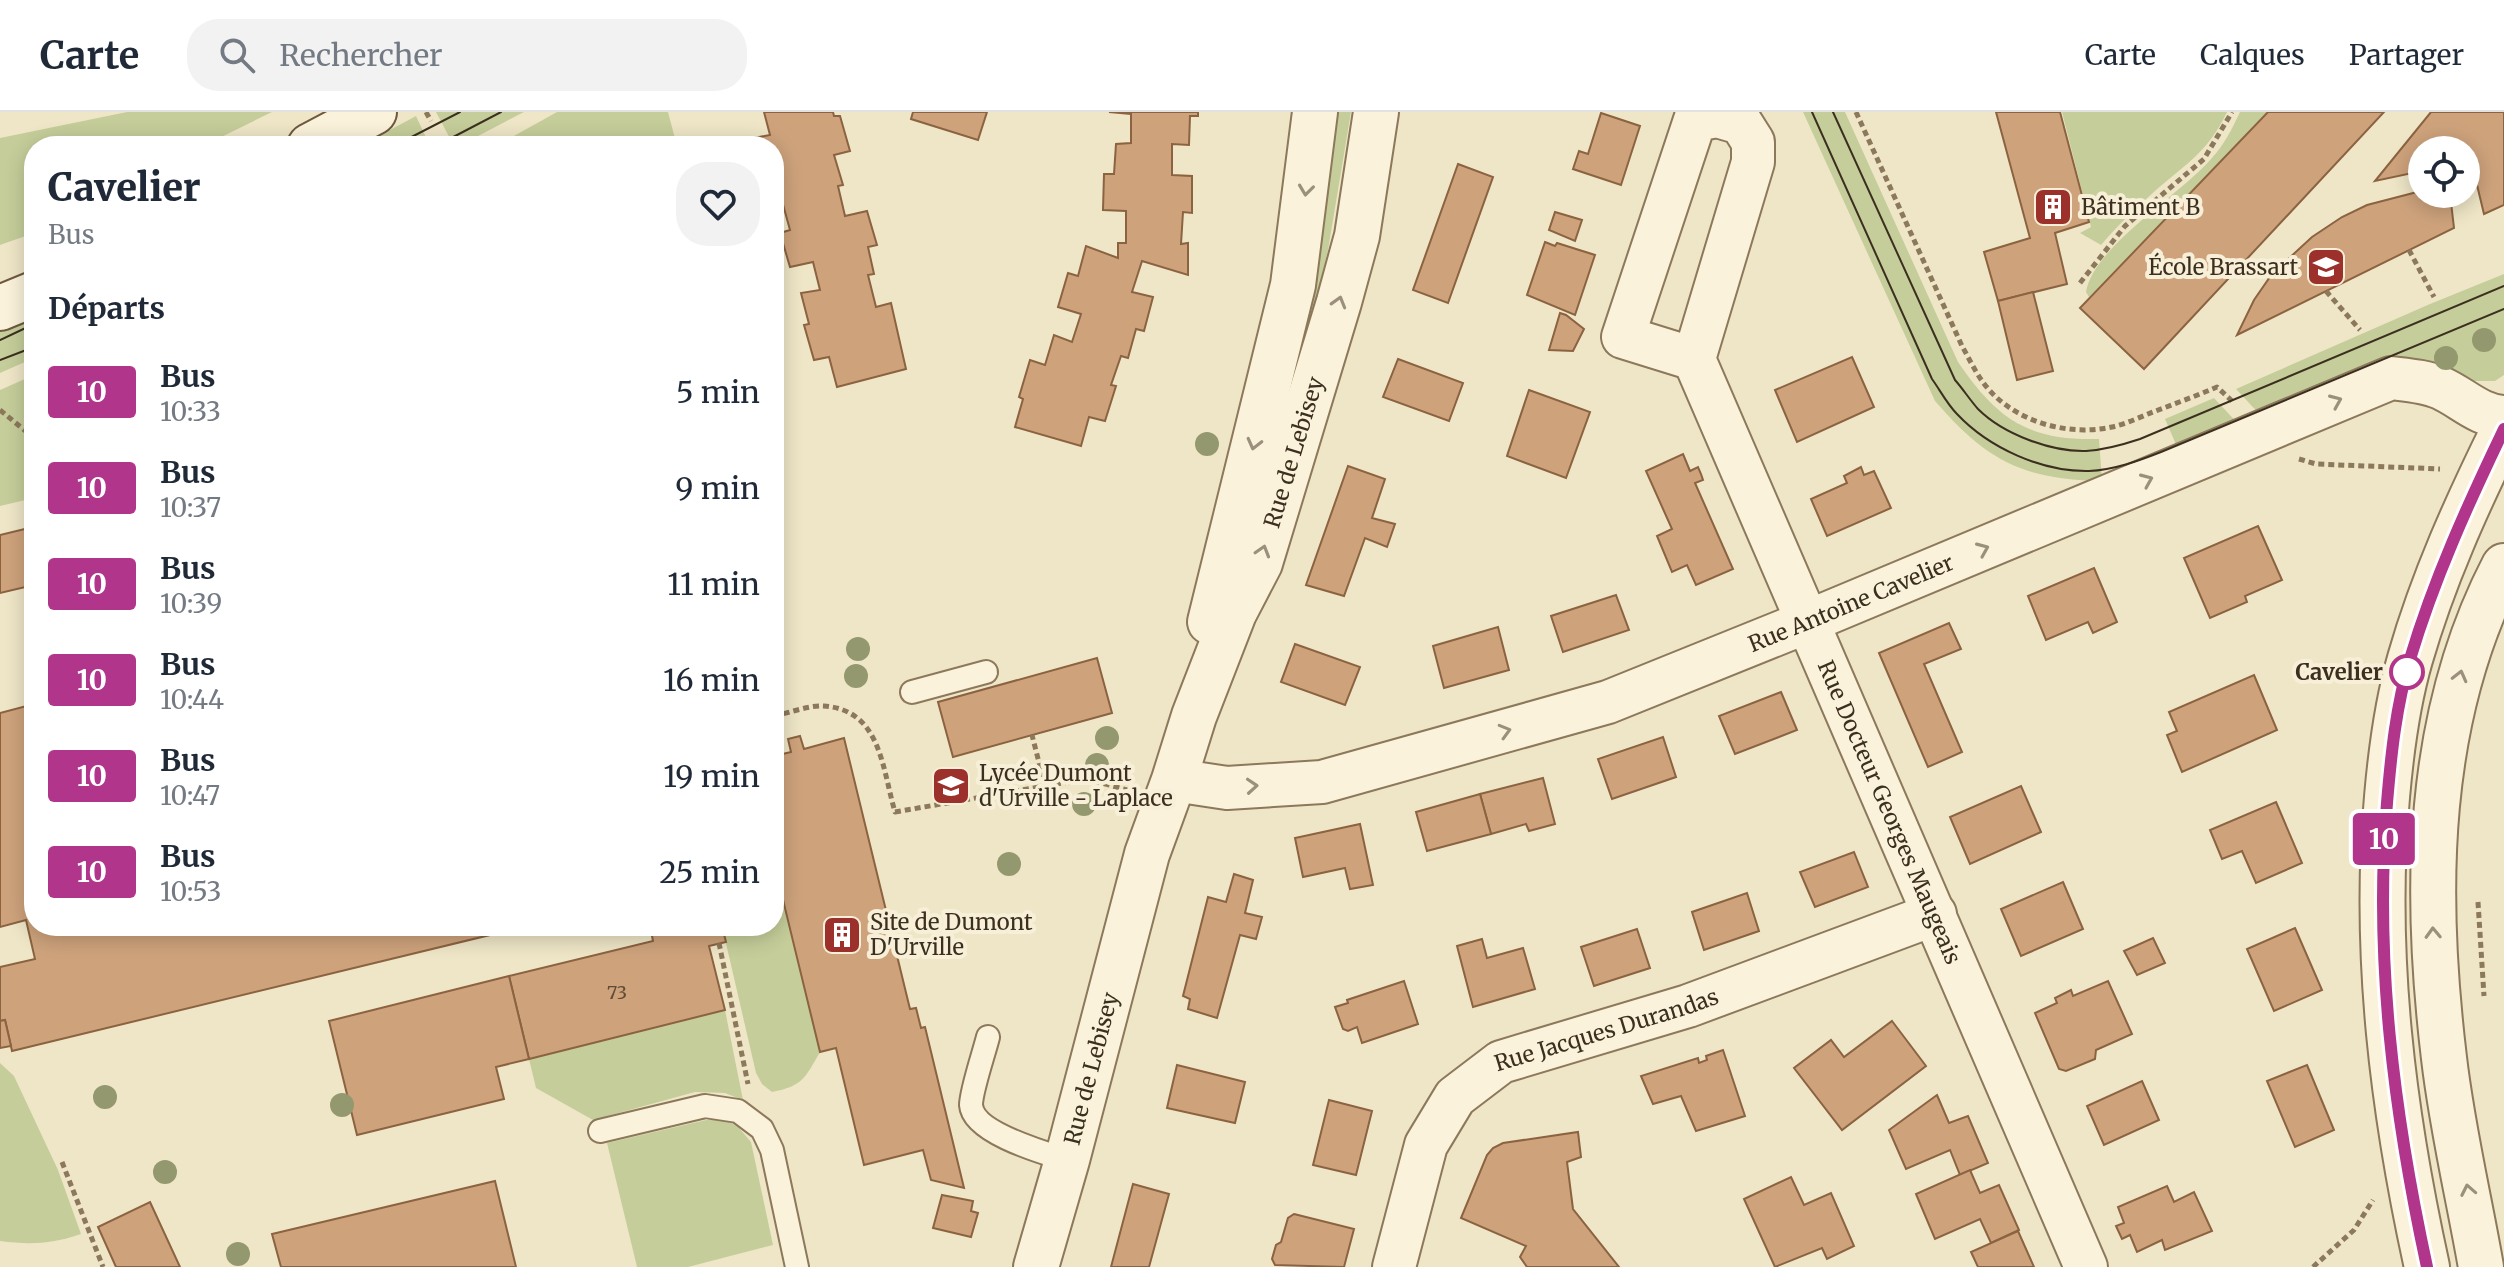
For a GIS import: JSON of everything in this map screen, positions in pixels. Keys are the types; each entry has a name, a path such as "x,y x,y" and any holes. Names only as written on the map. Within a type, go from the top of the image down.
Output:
{"street":[{"path":"329,136 374,112"},
{"name":"Rue de Lebisey","path":"1174,780 1187,713 1293,285 1315,112"},
{"name":"Rue de Lebisey","path":"1036,1267 1147,854 1194,716 1234,613 1260,563 1335,316 1357,236 1376,112"},
{"path":"1717,116 1741,123 1753,142 1753,162 1694,359 1623,337 1695,120 1717,116"},
{"path":"0,279 24,270"},
{"path":"0,308 24,298"},
{"name":"Rue Docteur Georges Maugeais","path":"1694,359 2086,1267"},
{"name":"Rue Antoine Cavelier","path":"1174,780 1227,788 1322,782 1608,702 2391,378 2437,386 2480,412 2504,417"},
{"path":"2413,1267 2417,1250 2395,1204 2401,1135 2386,1007 2381,896 2390,762 2404,685 2423,622 2458,525 2504,429"},
{"path":"2481,1267 2444,1060 2433,928 2435,830 2438,774 2461,672 2480,615 2504,566"},
{"name":"Rue Jacques Durandas","path":"1394,1267 1426,1145 1455,1097 1501,1062 1688,1006 1935,914"},
{"path":"2395,1204 2427,1267"}],"lane":[{"path":"912,692 986,672"},
{"path":"988,1037 971,1106 977,1120 1018,1143 1067,1160"},
{"path":"600,1131 705,1106 738,1111 762,1129 772,1150 797,1267"}],"path":[{"path":"426,112 431,121"},
{"path":"1856,112 1962,346 1992,393 2012,409 2053,426 2090,430 2114,427 2217,387 2224,394"},
{"path":"2080,283 2125,226 2204,159 2232,112"},
{"path":"2409,250 2434,297"},
{"path":"2326,291 2360,330"},
{"path":"0,410 24,430"},
{"path":"2290,455 2316,464 2452,472"},
{"path":"784,714 822,706 854,713 871,730 895,812 1087,779 1124,789"},
{"path":"1032,735 1045,786"},
{"path":"2477,893 2484,996"},
{"path":"719,943 756,1124"},
{"path":"62,1162 103,1267"},
{"path":"2313,1267 2354,1230 2395,1204"}],"green space":[{"path":"127,112 272,112 223,136 24,136 24,237 0,245 0,138"},
{"path":"436,112 524,112 478,136 449,136"},
{"path":"557,112 668,112 674,136 514,136"},
{"path":"1329,112 1351,112 1328,250 1306,345 1281,426"},
{"path":"1803,112 1845,112 1958,362 1972,382 2001,412 2033,431 2074,439 2099,439 2102,481 2050,476 2008,463 1972,438 1935,401"},
{"path":"2062,112 2227,112 2204,147 2101,245 2080,233 2091,227"},
{"path":"2240,112 2267,112 2089,297 2086,292 2092,275 2104,257 2211,159"},
{"path":"416,116 425,136 379,136"},
{"path":"2504,274 2504,375 2495,381 2471,381 2264,419 2236,389 2430,304"},
{"path":"24,318 24,362 0,373 0,329"},
{"path":"24,379 24,500 0,506 0,390"},
{"path":"2214,398 2242,428 2181,456 2165,419"},
{"path":"784,904 820,1052 802,1080 790,1087 772,1092 762,1084 756,1073 724,936 784,936"},
{"path":"725,1010 743,1100 725,1093 695,1092 593,1120 536,1088 529,1059"},
{"path":"0,1063 14,1076 58,1170 81,1234 41,1243 0,1241"},
{"path":"706,1120 727,1120 751,1142 773,1245 688,1267 637,1267 607,1143"}],"building":[{"path":"764,112 833,112 834,116 840,116 850,151 834,155 843,185 838,186 845,216 867,211 877,245 868,247 874,274 868,275 876,307 891,303 906,369 837,387 829,357 814,360 804,325 809,324 801,293 820,290 813,262 790,267 784,247 784,232 790,230 784,208 784,136 765,136 770,135"},
{"path":"913,112 987,112 978,140 911,119"},
{"path":"1109,112 1198,112 1198,116 1190,116 1189,145 1172,144 1172,175 1192,176 1192,213 1183,212 1181,244 1188,243 1188,275 1142,261 1132,292 1153,297 1144,331 1136,329 1128,358 1121,356 1111,385 1116,386 1105,421 1089,417 1081,446 1015,427 1023,399 1019,397 1030,360 1045,365 1054,335 1072,342 1081,314 1058,307 1068,273 1078,276 1086,246 1118,258 1118,243 1126,243 1126,211 1103,210 1104,174 1114,174 1116,144 1131,143 1131,114"},
{"name":"Bâtiment B","path":"1996,112 2060,112 2089,222 2055,233 2067,284 1998,301 1984,252 2030,238"},
{"path":"2268,112 2384,112 2144,369 2080,308"},
{"path":"2431,112 2504,112 2504,205 2484,214 2480,197 2480,136 2412,136"},
{"path":"1601,113 1640,126 1621,185 1573,169 1579,151 1588,154"},
{"path":"2408,140 2408,174 2375,181"},
{"path":"1458,164 1493,177 1448,303 1413,290"},
{"name":"École Brassart","path":"2408,194 2408,208 2452,208 2454,228 2237,335 2254,300 2272,274 2312,237 2367,205"},
{"path":"1555,212 1582,220 1575,241 1549,230"},
{"path":"1545,242 1595,255 1575,315 1527,295"},
{"path":"2033,292 2053,371 2017,380 1998,301"},
{"path":"1560,313 1584,329 1573,351 1549,350"},
{"path":"1852,357 1874,407 1797,442 1775,390"},
{"path":"1398,359 1463,383 1449,421 1383,397"},
{"path":"1529,390 1590,412 1566,478 1507,456"},
{"path":"1683,454 1690,471 1698,467 1703,480 1695,483 1733,569 1696,585 1687,565 1672,572 1657,536 1672,529 1646,471"},
{"path":"1348,466 1385,479 1372,518 1395,524 1387,547 1365,538 1344,596 1306,585"},
{"path":"1861,467 1864,475 1874,471 1891,508 1827,536 1811,499 1847,483 1844,476"},
{"path":"2258,526 2282,580 2245,596 2247,602 2210,618 2184,558"},
{"path":"24,529 24,587 0,593 0,535"},
{"path":"2094,568 2117,622 2093,633 2088,622 2046,640 2028,596"},
{"path":"1616,595 1629,630 1563,652 1551,616"},
{"path":"1949,623 1961,649 1924,664 1962,752 1928,767 1879,653"},
{"path":"1498,627 1509,670 1444,688 1433,646"},
{"path":"1295,644 1360,667 1345,705 1281,682"},
{"path":"1097,658 1112,713 953,757 938,702"},
{"path":"2254,675 2277,730 2182,772 2167,735 2177,731 2169,712"},
{"path":"1781,692 1797,730 1735,754 1719,716"},
{"path":"24,707 24,921 0,927 0,713"},
{"name":"Site de Dumont D'Urville","path":"800,736 804,749 844,738 910,1009 916,1008 921,1028 925,1027 964,1188 931,1180 923,1150 864,1165 836,1048 820,1052 784,904 784,754 791,752 788,739"},
{"path":"1663,737 1676,777 1612,799 1598,759"},
{"path":"1543,778 1555,824 1529,831 1526,824 1491,834 1480,794"},
{"path":"2021,786 2041,832 1970,864 1950,817"},
{"path":"1480,794 1491,834 1427,851 1416,812"},
{"path":"2276,802 2302,863 2256,883 2242,851 2222,859 2210,830"},
{"path":"1360,824 1373,885 1350,889 1345,868 1303,877 1295,838"},
{"path":"1854,852 1868,887 1815,907 1800,872"},
{"path":"1234,874 1253,880 1245,913 1262,917 1256,939 1240,935 1217,1018 1188,1009 1190,999 1183,996 1208,897 1226,902"},
{"path":"2063,882 2083,929 2021,956 2001,909"},
{"path":"1747,893 1759,931 1704,950 1692,912"},
{"path":"2295,928 2322,990 2274,1011 2247,949"},
{"path":"1637,929 1650,968 1594,986 1581,947"},
{"path":"30,936 486,936 12,1051 5,1020 0,1021 0,967 35,959"},
{"path":"652,936 724,936 726,942 709,946 725,1010 529,1059 509,976 653,941"},
{"path":"2153,938 2165,963 2137,975 2124,951"},
{"path":"1482,939 1487,958 1523,948 1535,989 1473,1007 1457,946"},
{"path":"509,976 529,1059 496,1067 504,1099 357,1135 329,1021"},
{"path":"1404,981 1418,1024 1362,1043 1357,1027 1348,1031 1343,1029 1335,1007"},
{"path":"2108,981 2132,1034 2096,1050 2095,1059 2066,1071 2059,1069 2035,1013 2057,1003 2055,998 2071,990 2073,996"},
{"path":"5,1020 11,1046 0,1048 0,1021"},
{"path":"1892,1021 1926,1066 1842,1130 1794,1068 1831,1040 1844,1057"},
{"path":"1723,1050 1745,1116 1696,1131 1681,1096 1653,1104 1641,1076 1698,1058 1699,1063 1707,1060 1706,1056"},
{"path":"1177,1065 1245,1082 1235,1123 1167,1108"},
{"path":"2307,1065 2334,1130 2295,1147 2267,1081"},
{"path":"2142,1081 2159,1120 2104,1145 2087,1106"},
{"path":"1937,1095 1949,1123 1968,1116 1988,1163 1960,1175 1950,1150 1906,1169 1889,1130"},
{"path":"1329,1100 1372,1111 1356,1175 1313,1165"},
{"path":"1578,1132 1581,1157 1567,1162 1573,1209 1619,1267 1527,1267 1520,1257 1526,1246 1461,1218 1487,1155 1493,1148 1503,1143"},
{"path":"1970,1170 1980,1193 1999,1185 2019,1230 1991,1243 1980,1219 1935,1239 1916,1194"},
{"path":"1791,1177 1804,1205 1831,1193 1854,1246 1827,1259 1822,1248 1775,1267 1744,1199"},
{"path":"495,1181 516,1267 281,1267 272,1234"},
{"path":"1133,1184 1169,1194 1149,1267 1111,1267"},
{"path":"2167,1186 2174,1202 2194,1192 2212,1231 2165,1250 2162,1240 2137,1252 2130,1235 2122,1239 2116,1226 2124,1223 2118,1207"},
{"path":"942,1195 973,1201 971,1211 978,1213 971,1237 933,1228"},
{"path":"150,1202 180,1267 116,1267 98,1227"},
{"path":"1294,1214 1354,1229 1344,1267 1275,1265 1272,1259 1276,1245 1281,1242 1288,1218"},
{"path":"2018,1231 2034,1267 1978,1267 1971,1252"}],"tram line":[{"path":"413,136 460,112"},
{"path":"455,136 501,112"},
{"path":"1812,112 1932,379 1953,410 1970,426 2000,447 2035,462 2089,471 2135,462 2504,309"},
{"path":"1833,112 1955,380 1988,418 2014,434 2043,445 2086,451 2140,439 2504,286"},
{"path":"0,340 24,329"},
{"path":"0,360 24,351"}],"bus line":[{"name":"10","path":"2427,1267 2401,1135 2386,1007 2381,896 2390,762 2410,660 2441,568 2504,429"}],"place":[{"name":"Bâtiment B","path":"2053,207"},
{"name":"École Brassart","path":"2326,267"},
{"name":"Cavelier","path":"2407,672"},
{"name":"Lycée Dumont d'Urville - Laplace","path":"951,786"},
{"name":"Site de Dumont D'Urville","path":"842,935"}]}
